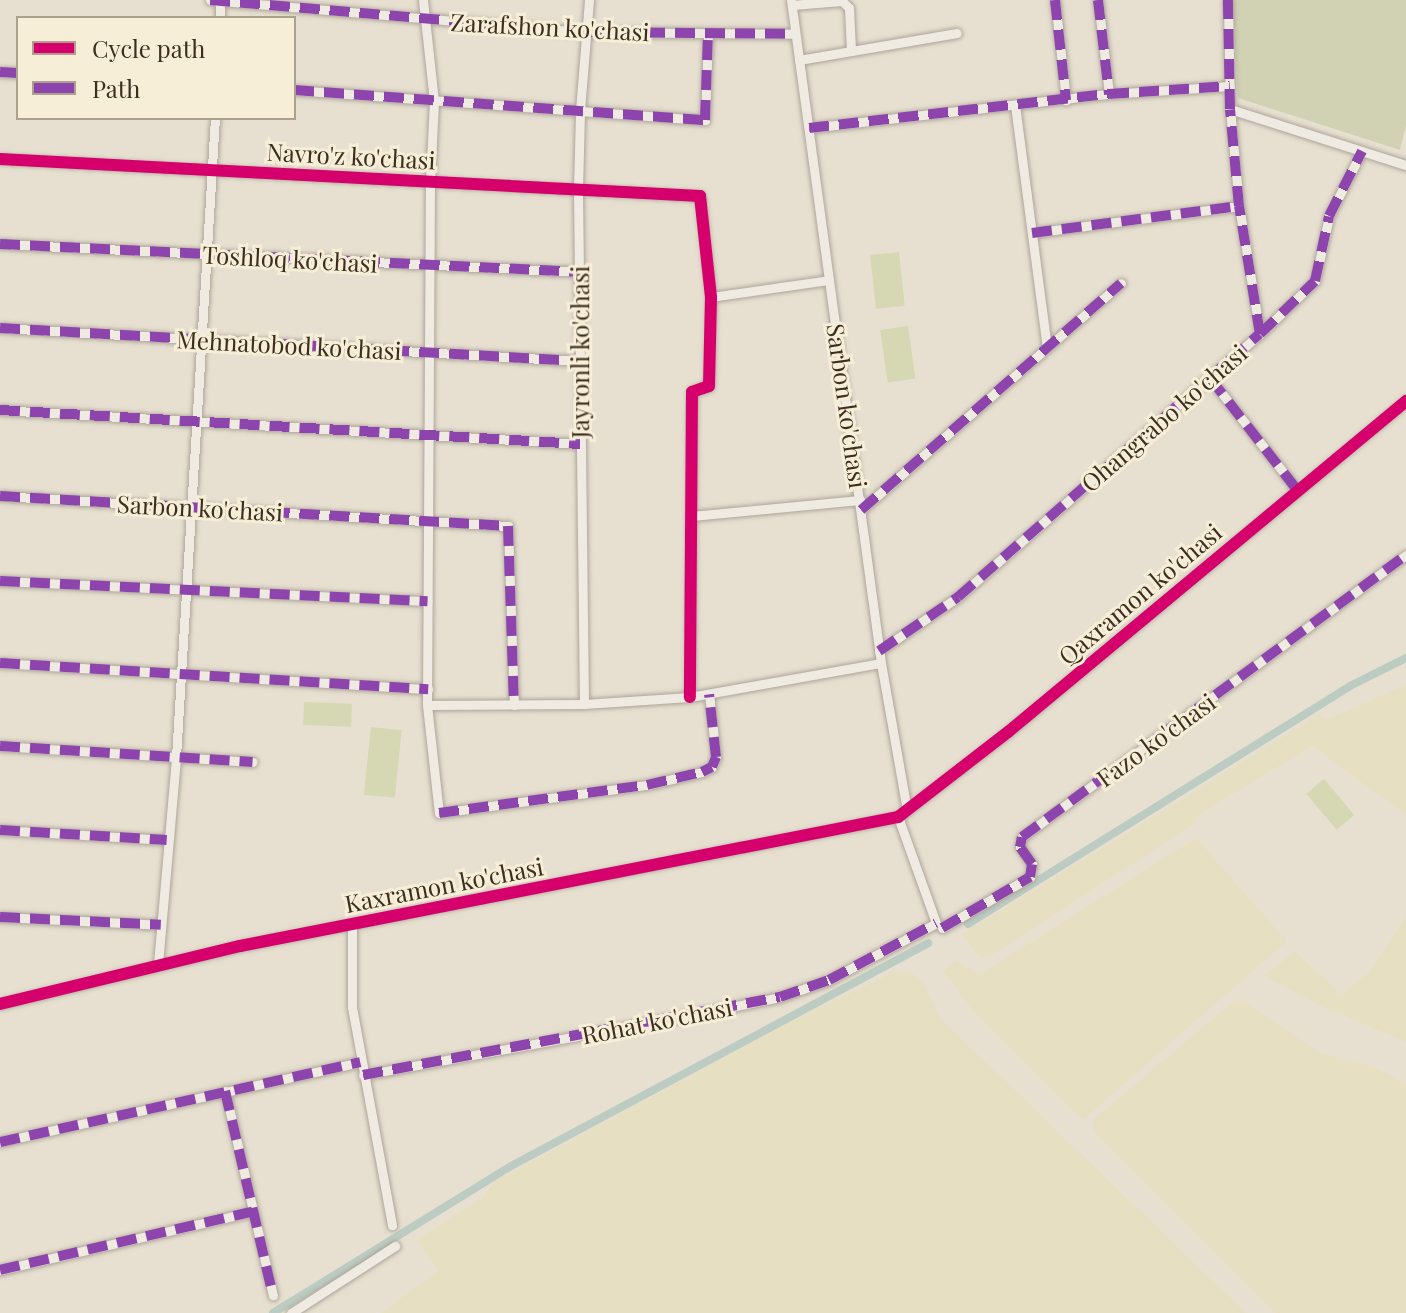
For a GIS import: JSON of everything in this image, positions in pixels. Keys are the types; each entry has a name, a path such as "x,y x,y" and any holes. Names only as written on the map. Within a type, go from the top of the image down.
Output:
{"street":[{"name":"Zarafshon ko'chasi","path":"210,0 585,32 795,34"},
{"path":"423,0 422,20 434,101 429,266 427,705 439,813 647,785 702,772 712,767 716,757 709,694"},
{"name":"Jayronli ko'chasi","path":"584,704 578,189 580,110 589,0"},
{"path":"1055,0 1066,100"},
{"path":"1098,0 1109,94"},
{"name":"Ohangrabo ko'chasi","path":"879,651 958,597 1260,334 1239,206 1230,109 1228,0"},
{"path":"791,3 842,1 849,8 851,51"},
{"name":"Sarbon ko'chasi","path":"791,3 902,814 939,926"},
{"path":"296,90 705,120 708,33"},
{"path":"799,60 957,33"},
{"path":"809,128 1109,94 1230,86"},
{"path":"1015,105 1047,347"},
{"path":"1230,109 1406,165"},
{"path":"158,964 176,757 215,120"},
{"path":"1260,334 1315,281 1329,216 1362,151"},
{"name":"Navro'z ko'chasi","path":"0,159 700,196 711,297"},
{"path":"1032,233 1239,206"},
{"name":"Toshloq ko'chasi","path":"0,244 580,272"},
{"path":"690,697 692,392 709,386 711,297 829,280"},
{"path":"691,516 860,505 1121,283"},
{"name":"Mehnatobod ko'chasi","path":"0,328 578,361"},
{"path":"1210,378 1298,491"},
{"name":"Qaxramon ko'chasi","path":"902,814 1008,732 1406,401"},
{"path":"0,410 580,444"},
{"name":"Sarbon ko'chasi","path":"0,496 508,526 514,705"},
{"name":"Fazo ko'chasi","path":"939,926 1030,877 1032,864 1020,847 1022,837 1406,555"},
{"path":"0,581 428,601"},
{"path":"0,663 428,689"},
{"path":"427,705 584,704 690,697 881,663"},
{"path":"0,746 252,762"},
{"name":"Kaxramon ko'chasi","path":"0,1004 158,964 902,814"},
{"path":"0,830 167,840"},
{"path":"0,917 161,925"},
{"path":"352,926 352,1007 392,1225"},
{"name":"Rohat ko'chasi","path":"363,1075 780,997 829,980 939,926"},
{"path":"0,1142 360,1062"},
{"path":"225,1091 273,1295"},
{"path":"0,1270 252,1212"},
{"path":"291,1313 395,1246"}],"shaded area":[{"path":"1406,685 1406,815 1312,746 1203,812 1195,818 1197,822 987,958 978,955 961,935 1319,715 1328,719"},
{"path":"1196,838 1287,941 1083,1120 971,1008 943,971 956,961 979,975"},
{"path":"1406,916 1406,1042 1325,1008 1264,976 1295,951 1341,995 1368,973"},
{"path":"896,971 911,972 922,982 940,1018 1246,1313 381,1313 438,1271 416,1240 480,1200 494,1182 775,1030"},
{"path":"1235,1000 1249,1004 1321,1054 1373,1066 1406,1084 1406,1313 1275,1313 1093,1130 1093,1120"}],"green space":[{"path":"1233,0 1406,0 1406,125 1400,150 1238,98"},
{"path":"899,252 905,306 876,309 870,255"},
{"path":"908,326 915,378 888,382 880,330"},
{"path":"304,702 352,704 351,727 303,725"},
{"path":"371,727 402,730 395,798 364,795"},
{"path":"1324,779 1354,815 1337,830 1306,794"}],"waterway":[{"path":"968,924 1350,686 1406,658"},
{"path":"273,1313 511,1166 928,943"}],"marked path":[{"path":"210,0 585,32 795,34"},
{"path":"1055,0 1066,100"},
{"path":"1098,0 1109,94"},
{"path":"879,651 958,597 1260,334 1239,206 1230,109 1228,0"},
{"path":"296,90 705,120 708,33"},
{"path":"0,72 16,73"},
{"path":"809,128 1109,94 1230,86"},
{"path":"1260,334 1315,281 1329,216 1362,151"},
{"path":"1032,233 1239,206"},
{"path":"0,244 580,272"},
{"path":"861,510 1121,283"},
{"path":"0,328 578,361"},
{"path":"1210,378 1298,491"},
{"path":"0,410 580,444"},
{"path":"0,496 508,526 514,705"},
{"path":"942,928 1030,877 1032,864 1020,847 1022,837 1406,555"},
{"path":"0,581 428,601"},
{"path":"0,663 428,689"},
{"path":"439,813 647,785 702,772 712,767 716,757 709,694"},
{"path":"0,746 252,762"},
{"path":"0,830 167,840"},
{"path":"0,917 161,925"},
{"path":"363,1075 780,997 829,980 936,923"},
{"path":"0,1142 360,1062"},
{"path":"225,1091 273,1295"},
{"path":"0,1270 252,1212"}],"cycle path":[{"path":"0,159 700,196 711,297 709,386 692,392 690,697"},
{"path":"0,1004 240,946 898,817 1008,732 1406,401"}]}
